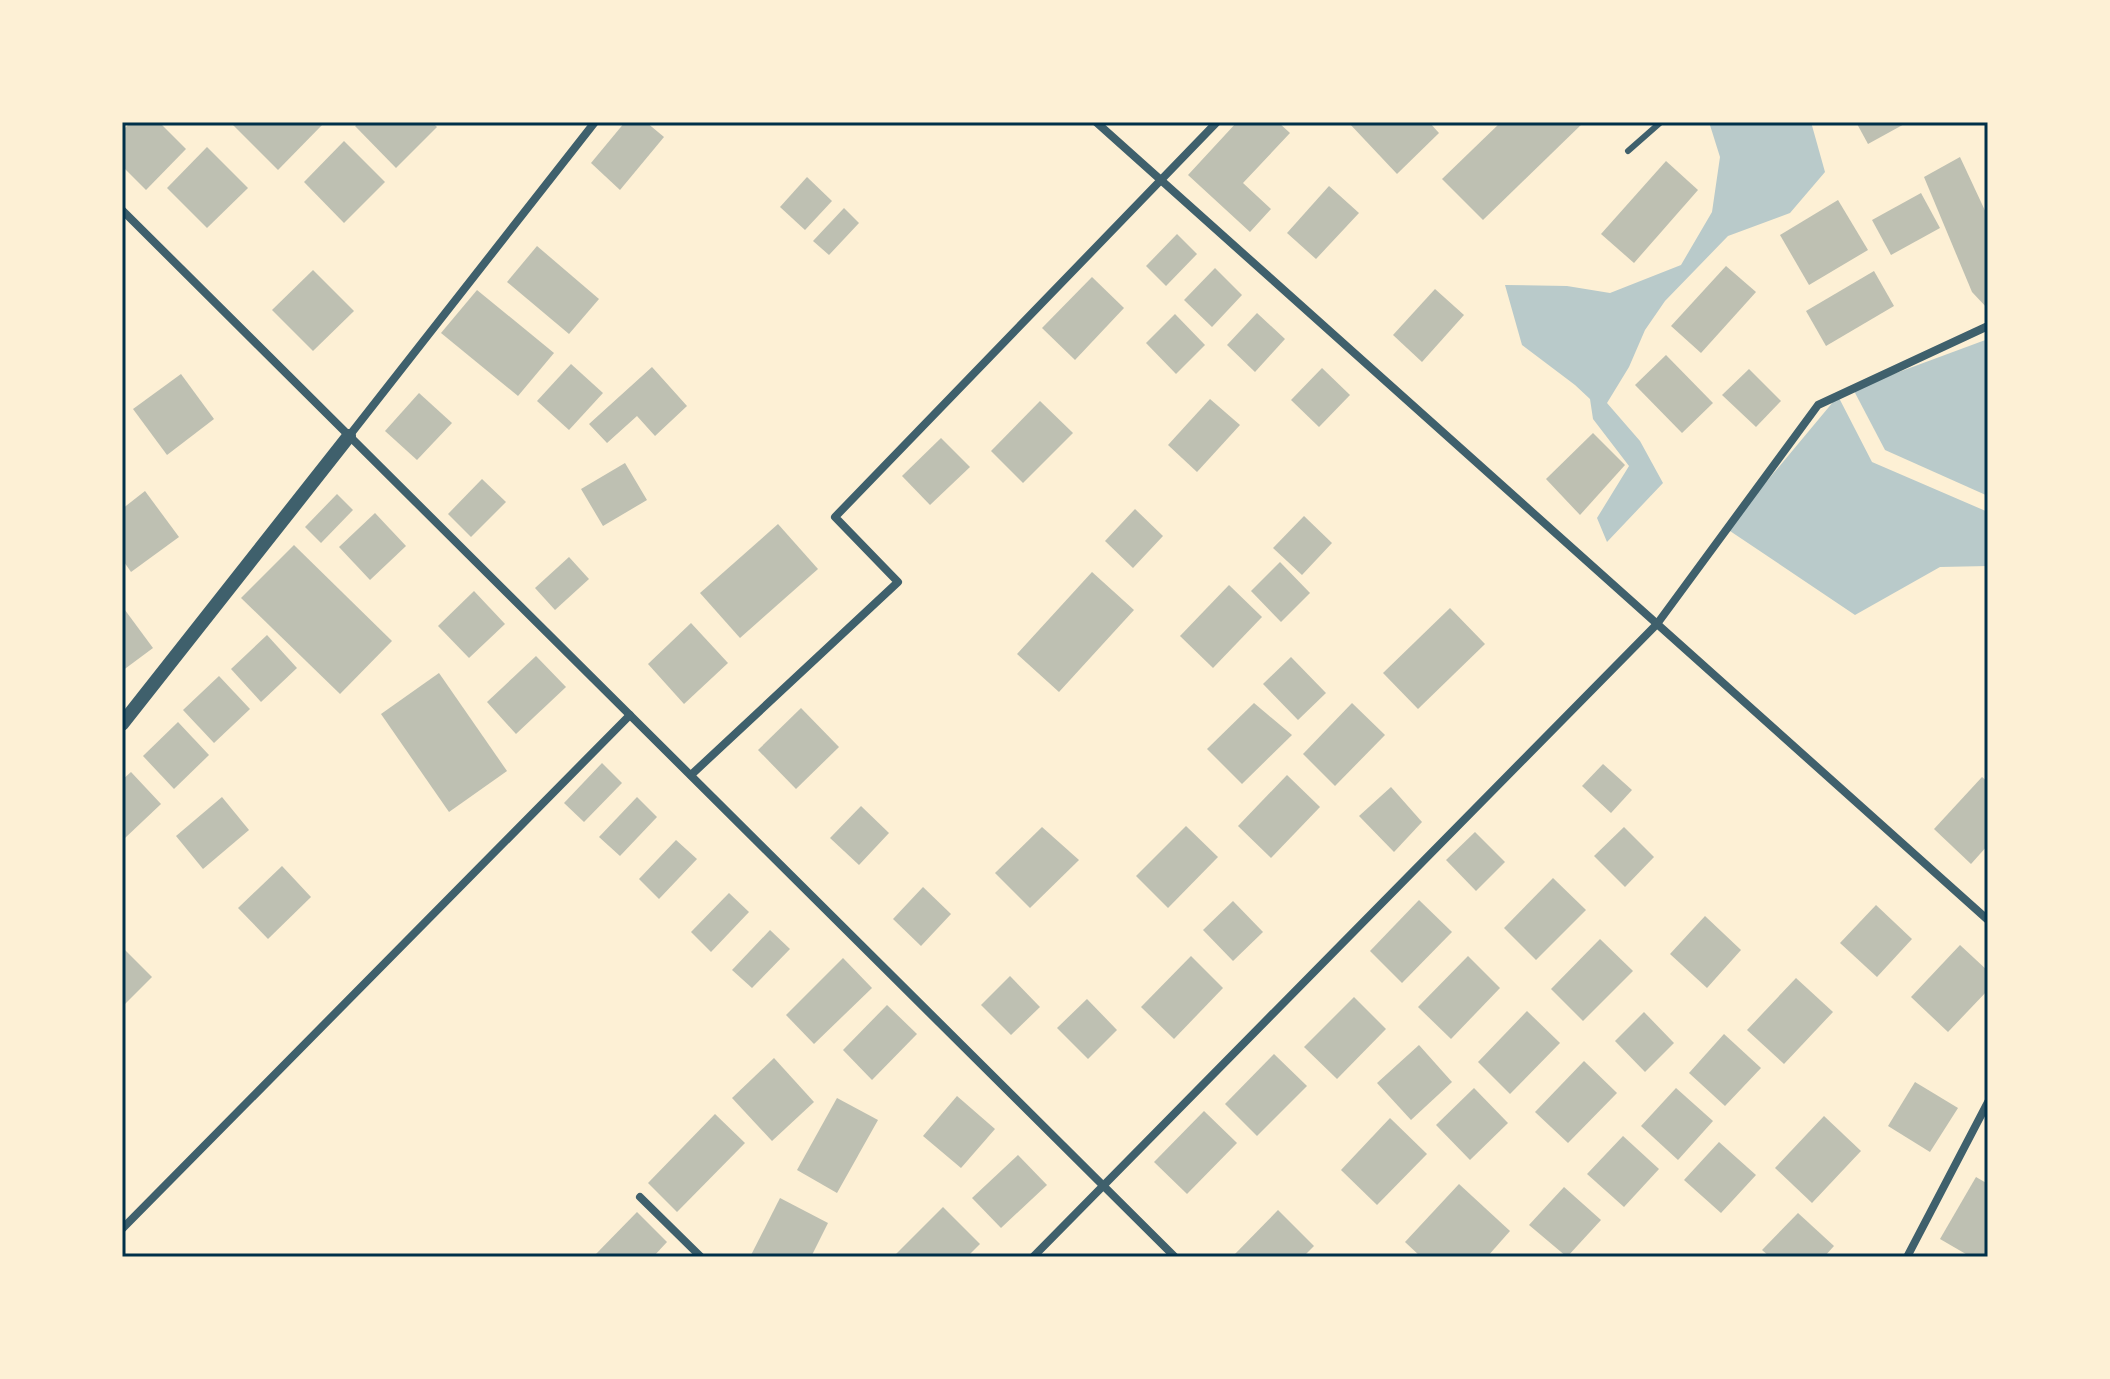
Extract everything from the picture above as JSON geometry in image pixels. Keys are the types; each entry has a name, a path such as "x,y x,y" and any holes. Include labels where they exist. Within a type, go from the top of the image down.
{"street":[{"path":"122,724 595,122"},
{"path":"1096,122 1988,920"},
{"path":"691,775 898,582 835,517 1217,122"},
{"path":"122,210 1175,1257"},
{"path":"1033,1257 1657,624 1818,405 1988,326"},
{"path":"122,1229 630,715"},
{"path":"1907,1257 1988,1102"},
{"path":"640,1197 701,1257"}],"lane":[{"path":"1628,151 1661,122"}],"shaded area":[{"path":"1709,122 1811,122 1825,172 1790,213 1728,236 1665,301 1645,330 1629,367 1607,403 1640,441 1663,483 1607,542 1597,518 1629,466 1593,419 1590,399 1522,345 1505,285 1567,286 1610,293 1681,265 1712,212 1720,157"},
{"path":"1988,339 1988,496 1885,450 1853,389"},
{"path":"1838,396 1872,462 1988,512 1988,566 1940,567 1855,615 1727,529"}],"building":[{"path":"131,122 159,122 186,149 146,190 122,166 122,131"},
{"path":"230,122 325,122 278,170"},
{"path":"360,122 432,122 437,127 396,168 355,126"},
{"path":"625,122 646,122 664,137 620,190 591,163"},
{"path":"1237,122 1278,122 1290,133 1243,183 1271,209 1250,232 1188,175"},
{"path":"1348,122 1429,122 1439,133 1397,174"},
{"path":"1501,122 1584,122 1483,220 1442,179"},
{"path":"1856,122 1908,122 1868,144"},
{"path":"344,141 385,182 344,223 304,182"},
{"path":"207,147 248,188 207,228 167,188"},
{"path":"1960,157 1988,217 1988,309 1972,292 1924,177"},
{"path":"1666,161 1698,190 1634,263 1601,234"},
{"path":"807,177 832,201 805,230 780,207"},
{"path":"1329,186 1359,213 1316,259 1287,233"},
{"path":"1921,193 1940,228 1891,255 1872,220"},
{"path":"1838,200 1868,250 1809,285 1780,235"},
{"path":"844,208 859,223 829,255 813,241"},
{"path":"1177,234 1197,254 1166,286 1146,266"},
{"path":"537,246 599,299 569,334 507,282"},
{"path":"1726,266 1756,292 1701,353 1671,326"},
{"path":"1215,268 1242,295 1212,327 1184,300"},
{"path":"313,270 354,311 313,351 272,310"},
{"path":"1874,271 1894,306 1826,346 1806,311"},
{"path":"1092,277 1124,308 1075,360 1042,328"},
{"path":"1435,289 1464,315 1422,362 1393,335"},
{"path":"477,290 554,353 518,396 441,333"},
{"path":"1257,313 1285,339 1255,372 1227,345"},
{"path":"1175,314 1205,345 1176,374 1146,343"},
{"path":"1666,355 1713,403 1682,433 1635,385"},
{"path":"571,364 603,393 569,430 537,401"},
{"path":"652,367 687,406 655,436 637,416 607,443 589,424"},
{"path":"1322,368 1350,395 1319,427 1291,400"},
{"path":"1749,369 1781,401 1756,427 1722,395"},
{"path":"181,374 214,419 167,455 133,409"},
{"path":"419,393 452,423 417,460 385,431"},
{"path":"1210,399 1240,425 1197,472 1168,445"},
{"path":"1040,401 1073,433 1023,483 991,451"},
{"path":"1593,433 1625,465 1580,515 1546,479"},
{"path":"941,438 970,467 930,505 902,476"},
{"path":"625,463 647,500 603,526 581,489"},
{"path":"482,479 506,502 471,537 448,514"},
{"path":"145,491 179,537 131,572 122,559 122,509"},
{"path":"337,494 353,510 321,543 305,527"},
{"path":"1135,509 1163,536 1133,568 1105,541"},
{"path":"375,513 406,546 370,580 339,547"},
{"path":"1304,516 1332,543 1302,575 1273,548"},
{"path":"778,524 818,569 740,638 700,593"},
{"path":"294,545 392,641 340,694 241,598"},
{"path":"569,557 589,579 555,610 535,588"},
{"path":"1280,562 1310,593 1281,622 1251,591"},
{"path":"1092,572 1134,610 1059,692 1017,654"},
{"path":"1229,585 1262,617 1213,668 1180,636"},
{"path":"474,591 505,624 469,658 438,626"},
{"path":"122,606 153,648 122,671"},
{"path":"1450,608 1485,644 1418,709 1383,673"},
{"path":"691,623 728,663 684,704 648,664"},
{"path":"267,635 297,668 261,702 231,669"},
{"path":"536,656 566,687 516,734 487,702"},
{"path":"1291,657 1326,693 1298,720 1263,684"},
{"path":"439,673 507,771 449,812 381,714"},
{"path":"219,676 250,709 214,743 183,710"},
{"path":"1254,703 1292,735 1242,784 1207,749"},
{"path":"1352,703 1385,735 1335,786 1303,754"},
{"path":"801,708 839,747 796,789 758,750"},
{"path":"178,722 209,755 174,789 143,756"},
{"path":"602,763 622,783 584,822 564,803"},
{"path":"1603,764 1632,790 1611,813 1582,786"},
{"path":"131,772 161,804 125,838 122,835 122,780"},
{"path":"1287,775 1320,807 1271,858 1238,826"},
{"path":"1982,777 1988,782 1988,845 1971,864 1934,829"},
{"path":"1391,787 1422,822 1394,852 1359,816"},
{"path":"222,797 249,830 203,869 176,836"},
{"path":"637,797 657,817 620,856 599,837"},
{"path":"861,806 889,833 859,865 830,838"},
{"path":"1186,826 1218,857 1168,908 1136,876"},
{"path":"1042,827 1079,860 1030,908 995,873"},
{"path":"1624,827 1654,857 1625,887 1594,856"},
{"path":"1475,832 1505,862 1476,891 1446,860"},
{"path":"676,840 697,859 659,899 639,879"},
{"path":"282,866 311,897 268,939 238,908"},
{"path":"1553,878 1586,910 1536,960 1504,928"},
{"path":"923,887 951,914 921,946 893,919"},
{"path":"729,893 749,912 711,952 691,932"},
{"path":"1419,900 1452,932 1402,983 1370,951"},
{"path":"1233,901 1263,932 1233,961 1203,930"},
{"path":"1876,905 1912,939 1877,977 1840,943"},
{"path":"1705,916 1741,950 1707,988 1670,954"},
{"path":"770,930 790,949 752,988 732,970"},
{"path":"1600,939 1633,971 1583,1021 1551,989"},
{"path":"1960,945 1988,971 1988,990 1948,1032 1911,997"},
{"path":"122,947 152,977 122,1007"},
{"path":"1191,956 1223,988 1174,1039 1141,1007"},
{"path":"1468,956 1500,988 1451,1039 1418,1007"},
{"path":"843,958 872,988 814,1044 786,1015"},
{"path":"1010,976 1040,1007 1011,1035 981,1005"},
{"path":"1796,978 1833,1012 1784,1064 1747,1030"},
{"path":"1354,997 1386,1029 1337,1079 1304,1047"},
{"path":"1087,999 1117,1030 1088,1059 1057,1028"},
{"path":"887,1005 917,1034 872,1080 843,1050"},
{"path":"1527,1011 1560,1043 1510,1094 1478,1062"},
{"path":"1644,1012 1674,1043 1645,1072 1615,1041"},
{"path":"1724,1034 1761,1068 1725,1106 1689,1073"},
{"path":"1419,1045 1452,1082 1411,1120 1377,1083"},
{"path":"1274,1054 1307,1086 1257,1136 1225,1104"},
{"path":"774,1058 814,1102 772,1141 732,1098"},
{"path":"1584,1061 1617,1093 1568,1143 1535,1112"},
{"path":"1915,1082 1958,1108 1930,1152 1888,1126"},
{"path":"1474,1088 1508,1123 1470,1160 1436,1125"},
{"path":"1676,1088 1713,1121 1678,1160 1641,1126"},
{"path":"957,1096 995,1129 961,1168 923,1136"},
{"path":"837,1098 878,1120 837,1193 797,1170"},
{"path":"1204,1111 1237,1143 1187,1194 1154,1162"},
{"path":"715,1114 745,1143 677,1212 648,1183"},
{"path":"1824,1116 1861,1151 1812,1203 1775,1168"},
{"path":"1390,1118 1427,1154 1377,1205 1341,1170"},
{"path":"1623,1136 1659,1169 1624,1207 1587,1174"},
{"path":"1719,1142 1756,1175 1721,1213 1684,1180"},
{"path":"1018,1155 1047,1185 1001,1228 972,1198"},
{"path":"1976,1177 1988,1184 1988,1257 1971,1257 1940,1239"},
{"path":"1459,1184 1510,1231 1487,1257 1421,1257 1405,1242"},
{"path":"1564,1187 1601,1220 1567,1257 1529,1225"},
{"path":"780,1198 828,1223 811,1257 750,1257"},
{"path":"943,1207 980,1244 967,1257 893,1257"},
{"path":"1278,1210 1314,1246 1303,1257 1232,1257"},
{"path":"637,1212 667,1242 653,1257 594,1256"},
{"path":"1798,1213 1834,1246 1824,1257 1770,1257 1762,1250"}]}
